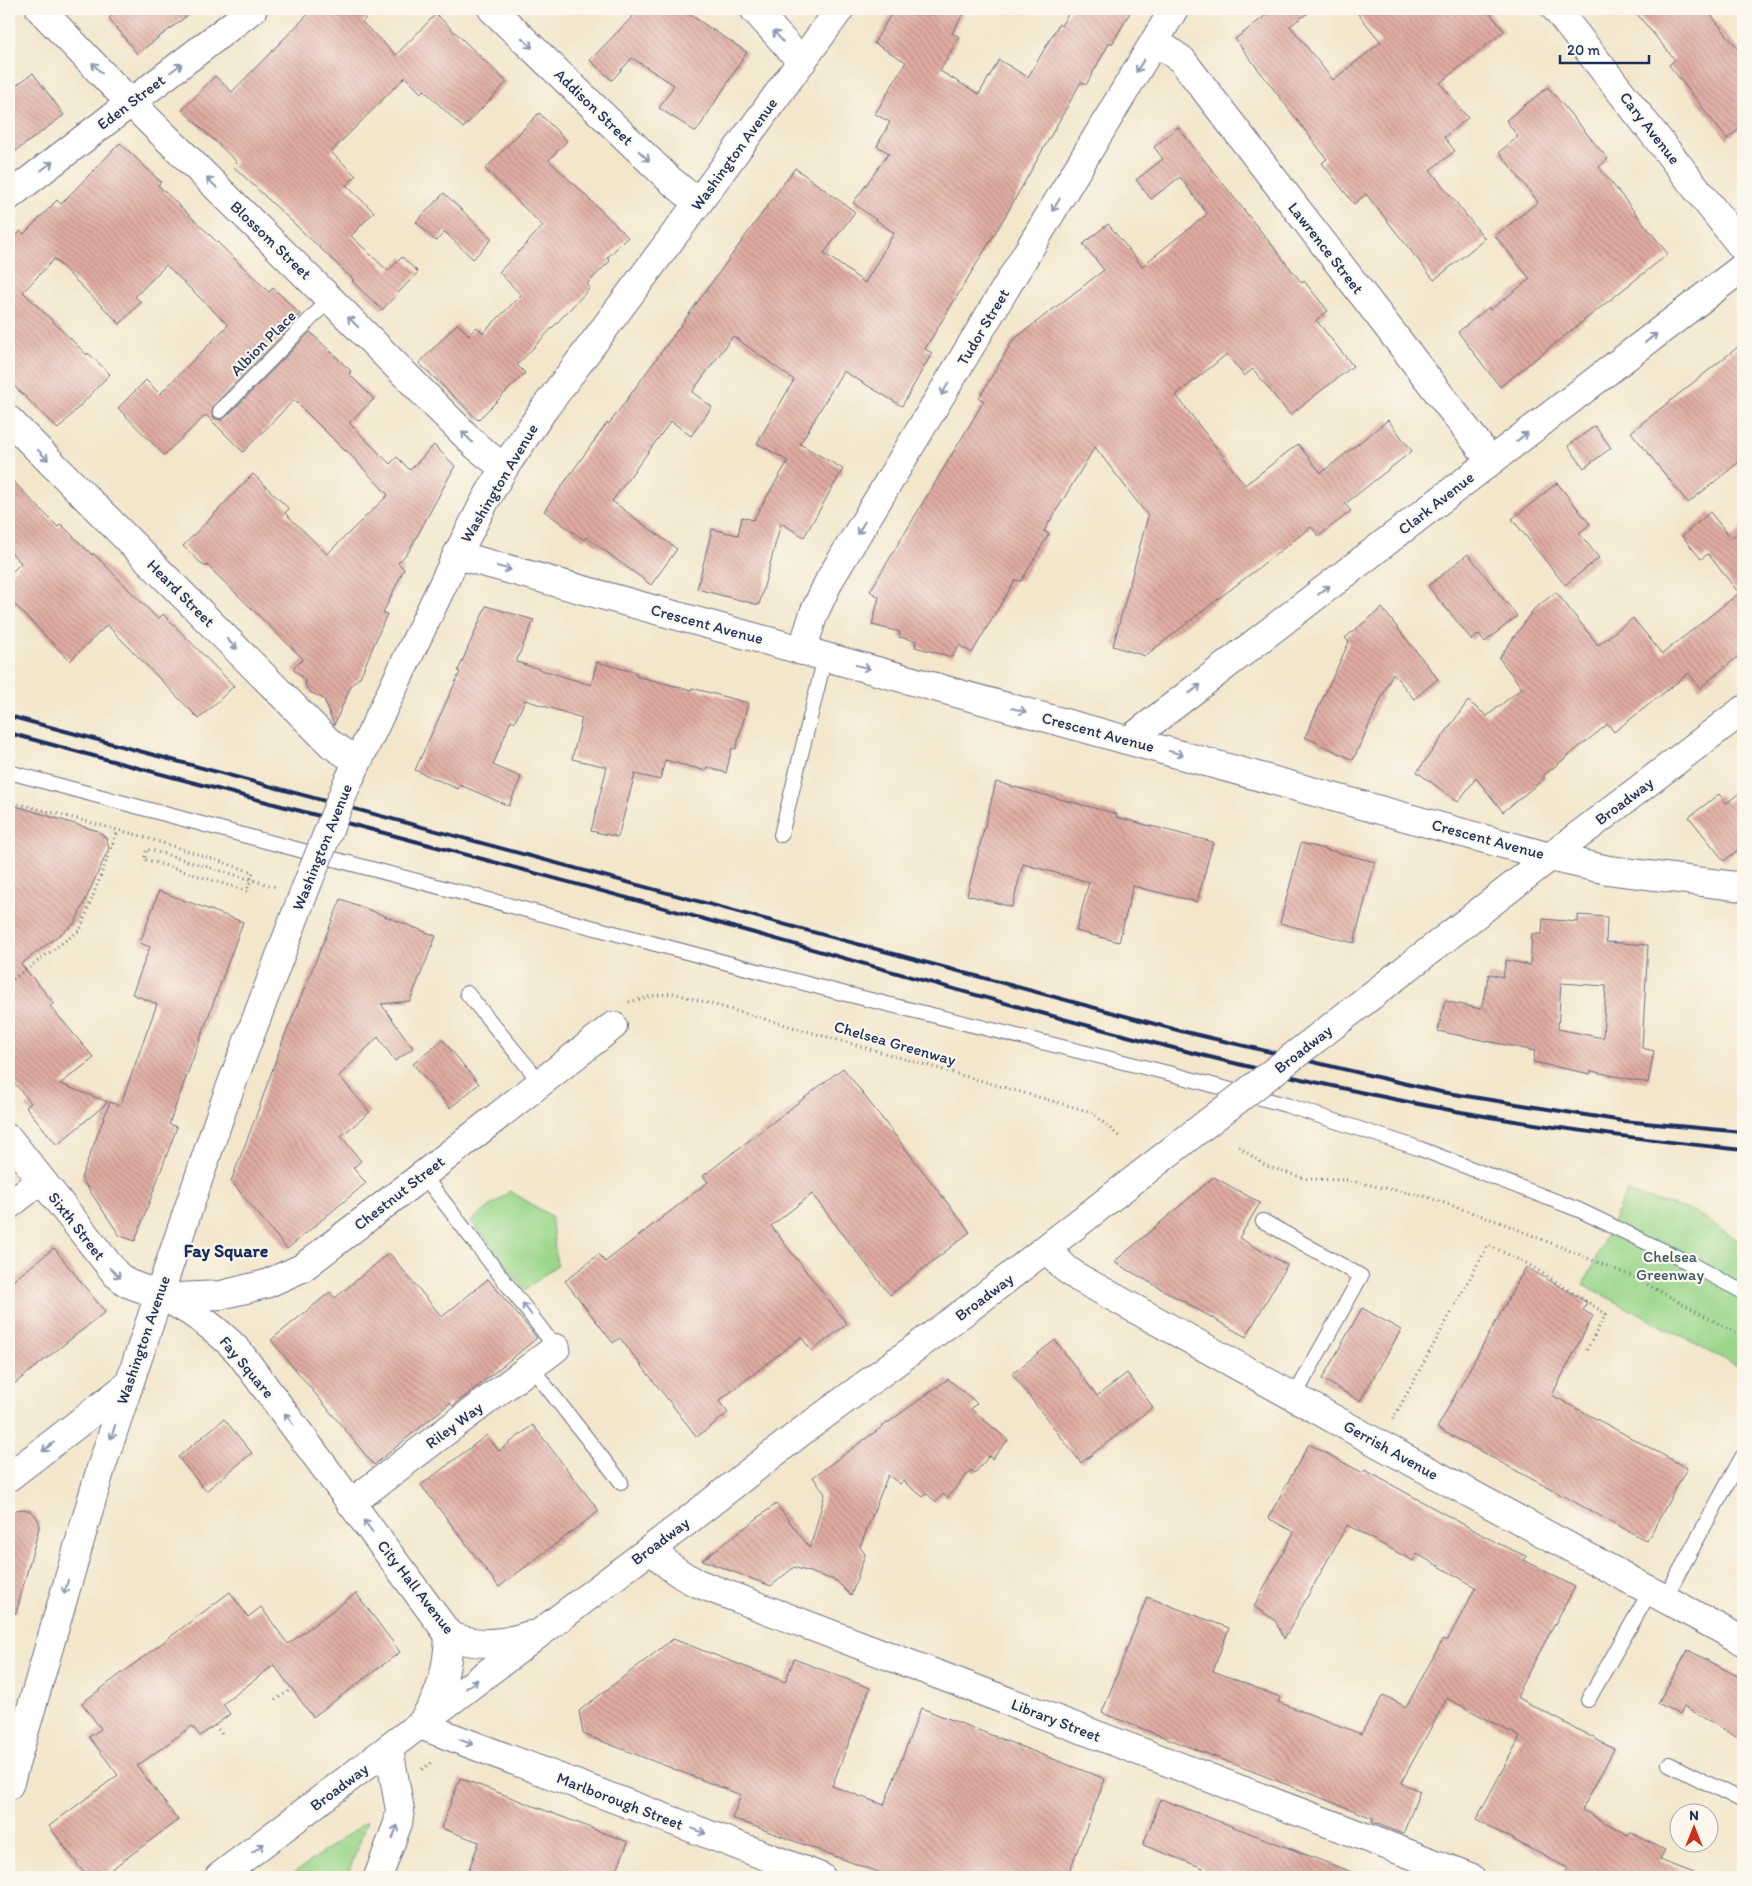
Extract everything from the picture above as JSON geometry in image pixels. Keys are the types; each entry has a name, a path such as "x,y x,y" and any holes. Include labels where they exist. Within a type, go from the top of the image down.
{"street":[{"name":"Blossom Street","path":"40,9 130,103 330,299 476,446 504,468"},
{"name":"Eden Street","path":"9,196 253,9"},
{"name":"Addison Street","path":"492,9 668,179 698,203"},
{"path":"754,9 802,62"},
{"name":"Washington Avenue","path":"9,1785 15,1745 128,1385 220,1116 303,895 352,772 456,555 504,468 544,409 840,9"},
{"name":"Tudor Street","path":"814,654 814,613 830,579 1174,9"},
{"name":"Cary Avenue","path":"1556,9 1743,248"},
{"name":"Lawrence Street","path":"1155,41 1182,60 1491,461"},
{"name":"Clark Avenue","path":"1129,740 1743,266"},
{"name":"Heard Street","path":"9,420 331,744 352,772"},
{"name":"Crescent Avenue","path":"456,555 1550,857 1608,870 1743,886"},
{"name":"Broadway","path":"219,1877 652,1548 801,1432 1047,1249 1550,857 1743,710"},
{"name":"Chestnut Street","path":"159,1295 177,1297 222,1295 252,1288 285,1277 302,1268 613,1026"},
{"name":"Sixth Street","path":"9,1139 116,1274 127,1283 159,1295"},
{"path":"9,1205 41,1180"},
{"name":"Gerrish Avenue","path":"1047,1249 1066,1269 1079,1278 1379,1444 1743,1641"},
{"name":"Fay Square","path":"159,1295 194,1313 227,1339 239,1352 318,1458"},
{"name":"Riley Way","path":"350,1503 556,1348"},
{"path":"9,1477 128,1385"},
{"name":"City Hall Avenue","path":"318,1458 449,1635 472,1643 490,1644 528,1635 549,1625"},
{"name":"Library Street","path":"652,1548 661,1560 672,1569 697,1583 1470,1877"},
{"path":"420,1725 430,1710 443,1681 447,1664 449,1635"},
{"name":"Marlborough Street","path":"420,1725 821,1877"},
{"path":"378,1877 398,1823 400,1810 389,1749"}],"lane":[{"name":"Albion Place","path":"220,411 330,299"},
{"path":"781,835 814,654"},
{"path":"9,772 834,991 1141,1066 1286,1105 1418,1148 1579,1210 1743,1292"},
{"path":"467,993 541,1082"},
{"path":"423,1175 556,1348"},
{"path":"1262,1221 1361,1276 1294,1397"},
{"path":"531,1367 621,1482"},
{"path":"1588,1700 1658,1594 1742,1457"},
{"path":"1669,1764 1743,1801"}],"path":[{"path":"9,801 142,836 253,872 248,891 144,859 147,849 303,895"},
{"path":"9,982 80,930 118,830"},
{"name":"Chelsea Greenway","path":"652,996 673,993 1075,1107 1091,1112 1121,1138"},
{"path":"1239,1147 1266,1166 1307,1179 1347,1180 1427,1198 1502,1223 1634,1277 1743,1337"},
{"path":"1379,1444 1488,1245 1528,1264 1606,1314 1584,1353"},
{"path":"275,1700 292,1689"},
{"path":"215,1725 223,1736"},
{"path":"420,1770 436,1760"}],"green space":[{"path":"510,1191 551,1216 557,1265 525,1290 471,1221"},
{"name":"Chelsea Greenway","path":"1626,1192 1696,1212 1743,1244 1743,1369 1584,1285"},
{"path":"367,1821 347,1877 288,1877"}],"building":[{"path":"121,9 196,9 137,54 109,18"},
{"path":"313,9 374,9 362,22 396,55 436,14 507,82 463,128 424,90 421,93 405,77 331,152 356,176 346,185 374,212 351,236 388,271 402,257 418,272 382,310 352,281 354,280 233,166 237,162 182,110 215,76 232,92"},
{"path":"640,9 681,9 747,52 696,132 659,108 674,85 632,58 612,80 590,60"},
{"path":"894,9 966,9 952,33 959,37 940,71 979,94 999,60 1028,77 1059,24 1061,26 1071,9 1132,9 1112,44 1110,42 1086,85 1081,82 1006,215 925,349 932,353 902,406 843,371 800,444 843,469 804,537 781,523 759,605 697,589 712,529 738,535 742,517 753,520 788,461 757,443 794,380 733,336 692,392 712,407 691,436 671,421 612,501 677,549 651,585 586,537 584,540 544,511 795,168 855,212 824,253 865,283 894,233 853,203 889,153 877,146 890,122 875,114 906,62 874,43"},
{"path":"1274,9 1313,9 1290,26 1333,80 1381,42 1354,9 1487,9 1504,31 1440,83 1468,118 1444,137 1455,151 1430,170 1485,239 1434,280 1366,194 1354,204 1322,163 1327,159 1235,39"},
{"path":"1633,9 1706,9 1743,55 1743,126 1727,139 1669,65 1675,60"},
{"path":"33,73 64,115 9,156 9,91"},
{"path":"1548,87 1608,159 1599,167 1668,254 1500,387 1458,332 1489,307 1490,310 1530,279 1495,236 1538,202 1499,152 1518,137 1506,120"},
{"path":"539,113 567,141 549,160 628,237 607,258 610,261 587,284 590,288 517,365 525,373 478,420 419,363 457,324 469,335 477,327 483,333 521,295 499,272 543,226 485,169"},
{"path":"1178,127 1302,283 1304,281 1328,311 1316,320 1353,366 1290,415 1253,369 1244,376 1227,354 1176,395 1245,485 1298,444 1321,473 1388,420 1412,451 1345,504 1351,511 1319,536 1311,527 1145,656 1113,646 1148,516 1095,447 1044,531 1049,534 1021,581 1015,580 972,653 959,645 952,657 915,647 916,641 899,637 900,632 872,625 879,597 870,591 984,401 979,398 1013,340 1104,270 1083,244 1108,224 1142,266 1207,214 1180,177 1151,199 1136,180 1163,159 1154,147"},
{"path":"120,143 161,182 158,185 269,292 273,288 300,314 296,318 298,319 214,405 212,413 214,418 222,420 226,417 310,332 351,371 349,374 374,399 349,423 390,464 397,457 410,470 434,445 455,466 409,551 398,563 404,569 383,613 387,614 360,677 352,684 334,725 324,699 310,692 306,687 305,680 293,669 303,659 207,565 205,567 183,546 253,474 289,509 285,513 327,554 388,495 346,450 294,400 243,452 206,415 164,455 118,408 146,380 160,394 228,325 166,265 135,297 141,302 120,324 54,259 23,292 87,355 88,353 110,374 58,429 9,381 9,243 21,231 24,234 57,200 61,204"},
{"path":"444,193 492,239 473,259 445,232 436,241 416,222"},
{"path":"1743,343 1743,459 1688,503 1631,432"},
{"path":"1595,426 1611,448 1584,468 1568,446"},
{"path":"9,477 58,527 61,524 92,555 93,553 158,619 163,614 234,686 199,719 107,625 70,661 9,599 9,575 21,563 9,550"},
{"path":"1557,483 1590,524 1579,533 1599,558 1565,585 1512,519"},
{"path":"1710,512 1731,538 1743,528 1743,652 1700,688 1689,673 1614,732 1608,724 1543,776 1545,778 1503,812 1476,778 1458,802 1417,772 1468,701 1487,716 1522,688 1499,658 1534,609 1556,592 1598,645 1633,618 1662,654 1739,593 1708,554 1701,559 1682,536"},
{"path":"1468,554 1517,616 1485,642 1479,634 1472,640 1428,586"},
{"path":"486,606 534,620 516,662 591,685 597,662 637,673 636,676 748,703 736,749 732,748 726,773 707,767 706,771 665,760 660,780 635,774 618,837 591,831 607,767 572,759 582,718 525,700 515,722 511,720 493,765 521,777 509,806 460,785 458,789 415,770 460,672 458,671"},
{"path":"1382,608 1438,679 1414,699 1393,673 1353,760 1305,737 1349,642 1345,638"},
{"path":"996,782 1117,814 1116,817 1213,842 1197,902 1133,886 1119,942 1076,931 1089,882 1023,864 1012,907 967,895"},
{"path":"1743,790 1743,846 1724,861 1689,817 1719,794 1727,803"},
{"path":"9,804 98,831 106,838 109,848 75,923 21,964 54,1003 50,1006 94,1058 60,1084 108,1102 57,1145 26,1107 31,1103 9,1076"},
{"path":"1301,843 1375,862 1354,943 1280,923"},
{"path":"159,891 243,922 169,1124 177,1127 135,1241 120,1236 81,1178 110,1102 120,1106 157,1004 132,994 150,947 140,943"},
{"path":"341,899 436,936 410,1001 381,1004 413,1048 395,1061 378,1037 339,1076 370,1112 341,1136 361,1161 353,1168 366,1183 287,1249 231,1181 283,1040"},
{"path":"1578,915 1607,917 1606,942 1648,945 1642,1048 1654,1051 1648,1083 1591,1071 1590,1074 1533,1062 1535,1051 1438,1031 1445,1001 1481,1009 1489,974 1503,977 1506,960 1530,965 1532,934 1542,934 1543,919 1578,922","holes":["1561,983 1606,986 1603,1038 1558,1029"]},
{"path":"443,1040 479,1084 450,1108 413,1064"},
{"path":"843,1068 970,1232 890,1295 812,1194 771,1226 847,1324 812,1351 801,1337 719,1401 728,1413 697,1437 620,1338 613,1343 565,1281 599,1254 605,1262 708,1182 703,1176"},
{"path":"1214,1177 1260,1203 1239,1238 1287,1265 1246,1337 1114,1262"},
{"path":"54,1248 105,1312 9,1388 9,1284"},
{"path":"389,1253 442,1317 488,1279 537,1338 453,1406 450,1403 374,1465 271,1340 330,1292 335,1298"},
{"path":"1526,1267 1587,1302 1583,1310 1593,1316 1552,1395 1687,1468 1647,1541 1437,1428"},
{"path":"1362,1308 1401,1330 1360,1401 1322,1379"},
{"path":"1055,1340 1097,1396 1127,1373 1153,1407 1081,1463 1012,1374"},
{"path":"948,1379 977,1403 971,1409 1008,1440 992,1459 989,1456 975,1473 971,1470 947,1498 943,1494 936,1502 926,1493 923,1497 903,1481 900,1484 888,1475 860,1547 865,1554 851,1596 837,1581 794,1567 771,1586 702,1560 776,1504 810,1548 825,1494 813,1477"},
{"path":"224,1419 252,1453 206,1491 178,1457"},
{"path":"533,1425 599,1511 499,1587 421,1485 487,1435 499,1451"},
{"path":"1309,1444 1363,1473 1365,1470 1499,1544 1526,1556 1524,1560 1575,1587 1520,1688 1517,1697 1614,1749 1582,1810 1628,1835 1630,1832 1665,1850 1660,1860 1699,1875 1699,1877 1562,1877 1567,1868 1476,1820 1520,1737 1447,1698 1401,1783 1420,1791 1403,1834 1372,1822 1373,1818 1102,1713 1147,1597 1229,1628 1213,1671 1280,1697 1278,1702 1361,1734 1383,1695 1406,1707 1443,1639 1447,1641 1476,1587 1417,1554 1413,1561 1347,1525 1284,1639 1275,1620 1254,1607 1294,1532 1268,1518"},
{"path":"16,1510 30,1511 36,1516 39,1528 16,1613 9,1612 9,1516"},
{"path":"230,1592 248,1617 261,1607 288,1644 356,1593 400,1652 313,1717 274,1665 223,1704 230,1714 200,1736 192,1726 137,1766 178,1820 101,1877 87,1877 49,1826 118,1775 89,1737 101,1729 82,1703"},
{"path":"673,1639 785,1682 794,1659 870,1688 832,1786 884,1805 921,1708 1105,1779 1067,1877 891,1877 732,1818 741,1795 583,1734 579,1711"},
{"path":"1688,1650 1743,1679 1743,1741 1684,1706 1680,1715 1658,1703"},
{"path":"460,1778 628,1842 614,1877 466,1877 479,1842 441,1828"},
{"path":"1161,1799 1359,1875 1358,1877 1200,1877 1203,1868 1143,1845"}],"railway":[{"path":"9,716 1181,1031 1441,1092 1623,1121 1743,1132"},
{"path":"9,733 536,873 1044,1014 1211,1057 1379,1096 1470,1114 1606,1134 1743,1150"}],"district":[{"name":"Fay Square","path":"226,1251"}]}
